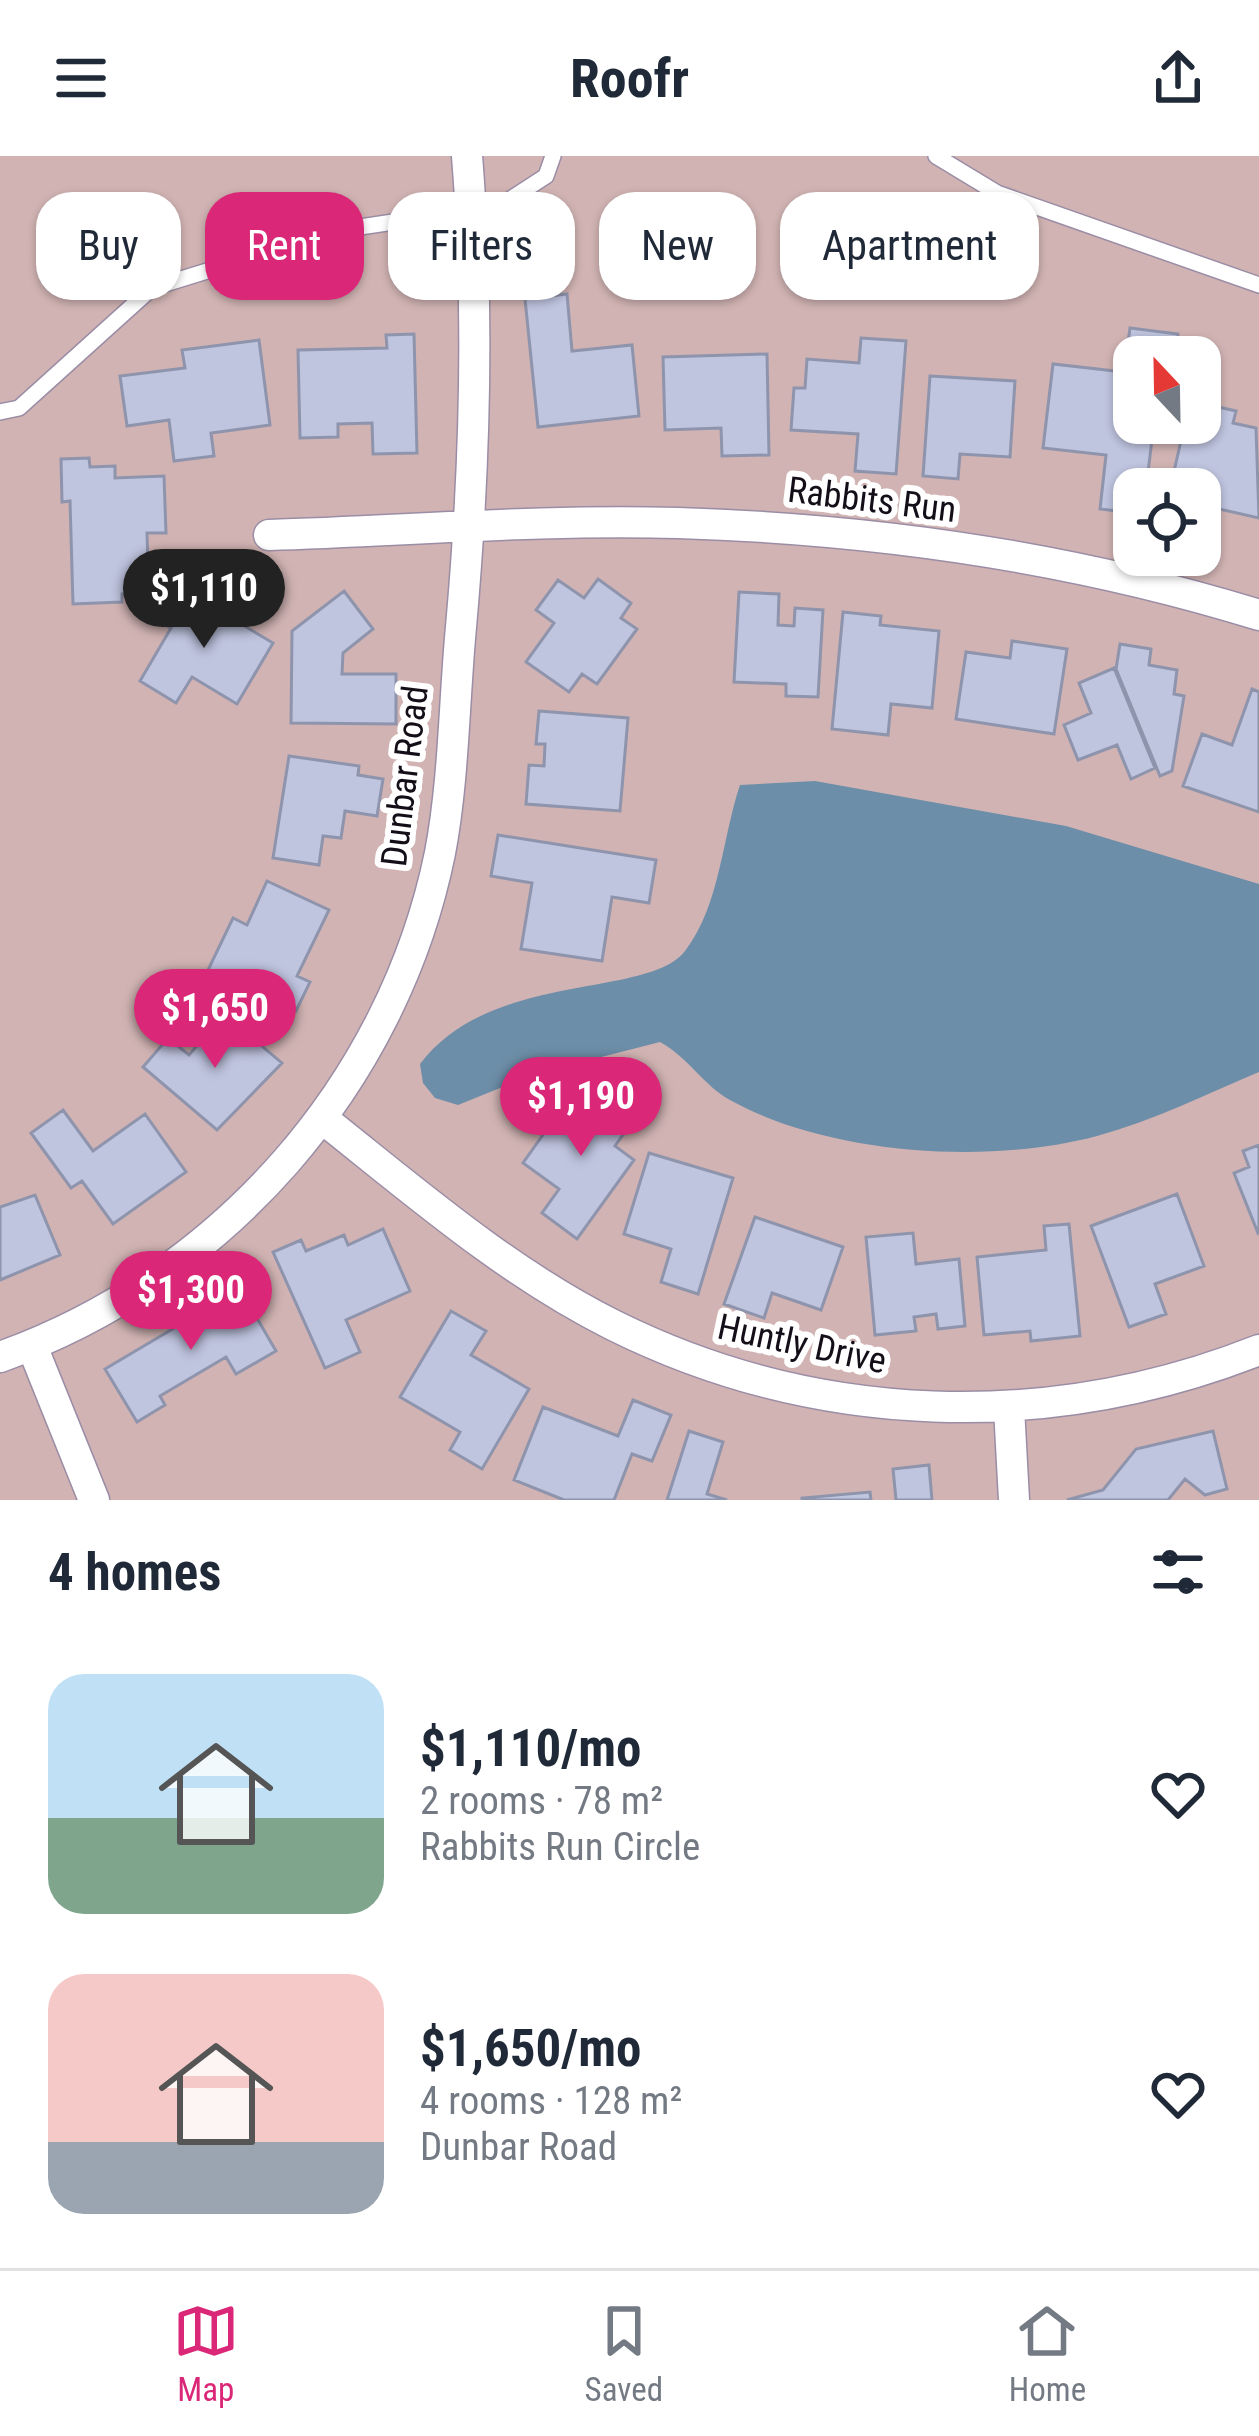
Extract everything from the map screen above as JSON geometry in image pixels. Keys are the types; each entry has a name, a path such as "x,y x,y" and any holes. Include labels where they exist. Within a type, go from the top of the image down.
{"street":[{"name":"Dunbar Road","path":"467,156 470,192"},
{"name":"Dunbar Road","path":"0,1357 32,1346 142,1286 266,1187 323,1119 403,971 441,850 468,528 476,300"},
{"name":"Rabbits Run","path":"269,536 672,523 896,539 1146,584 1259,615"},
{"name":"Huntly Drive","path":"323,1119 468,1234 550,1289 685,1358 764,1384 864,1401 1009,1408 1171,1381 1259,1350"},
{"path":"32,1346 94,1500"},
{"path":"1009,1408 1014,1500"}],"lane":[{"path":"521,192 546,176 553,156"},
{"path":"936,156 997,193 1259,285"},
{"path":"0,412 19,408 152,288 340,230 388,223"}],"shaded area":[{"path":"0,156 1259,156 1259,1500 0,1500"}],"water":[{"path":"815,781 1066,826 1259,884 1259,1072 1097,1136 1054,1145 960,1152 861,1143 770,1119 730,1100 660,1042 535,1074 458,1105 435,1098 423,1083 420,1064 450,1034 486,1013 525,1000 638,976 666,966 685,951 713,893 740,785"}],"building":[{"path":"525,300 568,300 572,351 632,345 639,416 538,427"},
{"path":"1130,328 1178,334 1178,336 1129,336"},
{"path":"414,334 417,453 373,454 372,423 338,424 338,437 300,438 298,350 387,348 386,335"},
{"path":"861,338 906,341 896,474 855,471 858,434 791,430 794,388 805,388 807,359 859,363"},
{"path":"259,340 270,425 211,433 214,456 174,461 169,420 127,426 120,376 185,368 182,350"},
{"path":"767,354 769,455 722,456 721,428 665,430 663,357"},
{"path":"1053,364 1113,371 1113,444 1151,444 1149,468 1113,468 1113,511 1100,509 1106,455 1043,448"},
{"path":"930,376 1015,381 1010,457 960,454 958,479 923,476"},
{"path":"1221,408 1236,411 1233,423 1256,428 1259,518 1221,509 1221,468 1175,468 1180,444 1221,444"},
{"path":"89,458 90,467 115,466 115,478 164,476 166,533 147,533 149,593 122,594 122,602 73,604 70,501 62,502 61,459"},
{"path":"598,579 631,603 621,618 637,629 597,684 582,674 569,692 526,662 554,623 536,610 558,580 584,598"},
{"path":"179,587 273,643 237,704 192,677 176,703 140,681 171,628 159,621"},
{"path":"344,591 373,629 343,653 342,674 396,674 396,724 291,723 292,631"},
{"path":"739,592 779,594 778,625 794,626 795,608 823,610 818,697 786,696 786,684 734,682"},
{"path":"843,612 881,616 880,625 939,631 932,708 891,704 888,735 832,729"},
{"path":"1012,641 1067,649 1054,734 956,719 966,652 1010,658"},
{"path":"1120,644 1151,649 1149,665 1177,670 1174,694 1184,696 1172,771 1160,776 1116,669"},
{"path":"1114,668 1155,768 1131,779 1117,745 1078,760 1064,725 1091,713 1079,683"},
{"path":"1252,689 1259,692 1259,812 1183,786 1202,734 1232,745"},
{"path":"539,711 628,718 620,811 526,804 529,765 544,766 545,744 536,744"},
{"path":"289,756 359,766 358,775 383,779 377,816 345,811 341,838 323,836 319,865 273,858"},
{"path":"498,835 656,860 649,903 612,897 602,961 521,949 532,883 491,876"},
{"path":"267,881 329,910 297,976 310,982 296,1011 208,970 233,918 247,925"},
{"path":"224,1014 282,1063 217,1130 143,1067 168,1038 189,1055"},
{"path":"579,1084 632,1122 615,1146 634,1160 577,1239 542,1213 559,1189 523,1163"},
{"path":"63,1110 93,1151 145,1114 186,1172 113,1224 82,1181 71,1188 31,1133"},
{"path":"1259,1145 1258,1233 1234,1173 1249,1167 1243,1151"},
{"path":"649,1153 733,1178 698,1294 661,1282 671,1249 624,1234"},
{"path":"1177,1194 1204,1266 1155,1284 1166,1314 1129,1327 1091,1226"},
{"path":"35,1195 60,1255 0,1280 0,1207"},
{"path":"755,1217 843,1247 821,1310 772,1293 764,1318 724,1304"},
{"path":"1069,1224 1080,1336 1031,1341 1030,1331 984,1335 977,1257 1046,1250 1044,1226"},
{"path":"383,1229 410,1291 346,1320 360,1352 325,1368 273,1252 301,1240 306,1251 344,1235 348,1245"},
{"path":"913,1233 916,1264 959,1259 965,1326 938,1329 936,1314 914,1317 916,1331 875,1335 866,1237"},
{"path":"240,1289 276,1351 236,1374 226,1357 160,1396 165,1405 137,1422 105,1369"},
{"path":"451,1311 486,1331 471,1355 529,1389 482,1469 450,1450 460,1432 400,1397"},
{"path":"633,1400 671,1415 652,1461 632,1454 614,1500 564,1500 514,1480 543,1407 618,1436"},
{"path":"689,1431 723,1442 707,1494 727,1500 667,1500"},
{"path":"1213,1431 1227,1489 1205,1495 1185,1479 1168,1500 1067,1500 1103,1490 1136,1449"},
{"path":"929,1465 932,1500 896,1500 893,1469"},
{"path":"870,1492 871,1500 802,1500 802,1498"}]}
